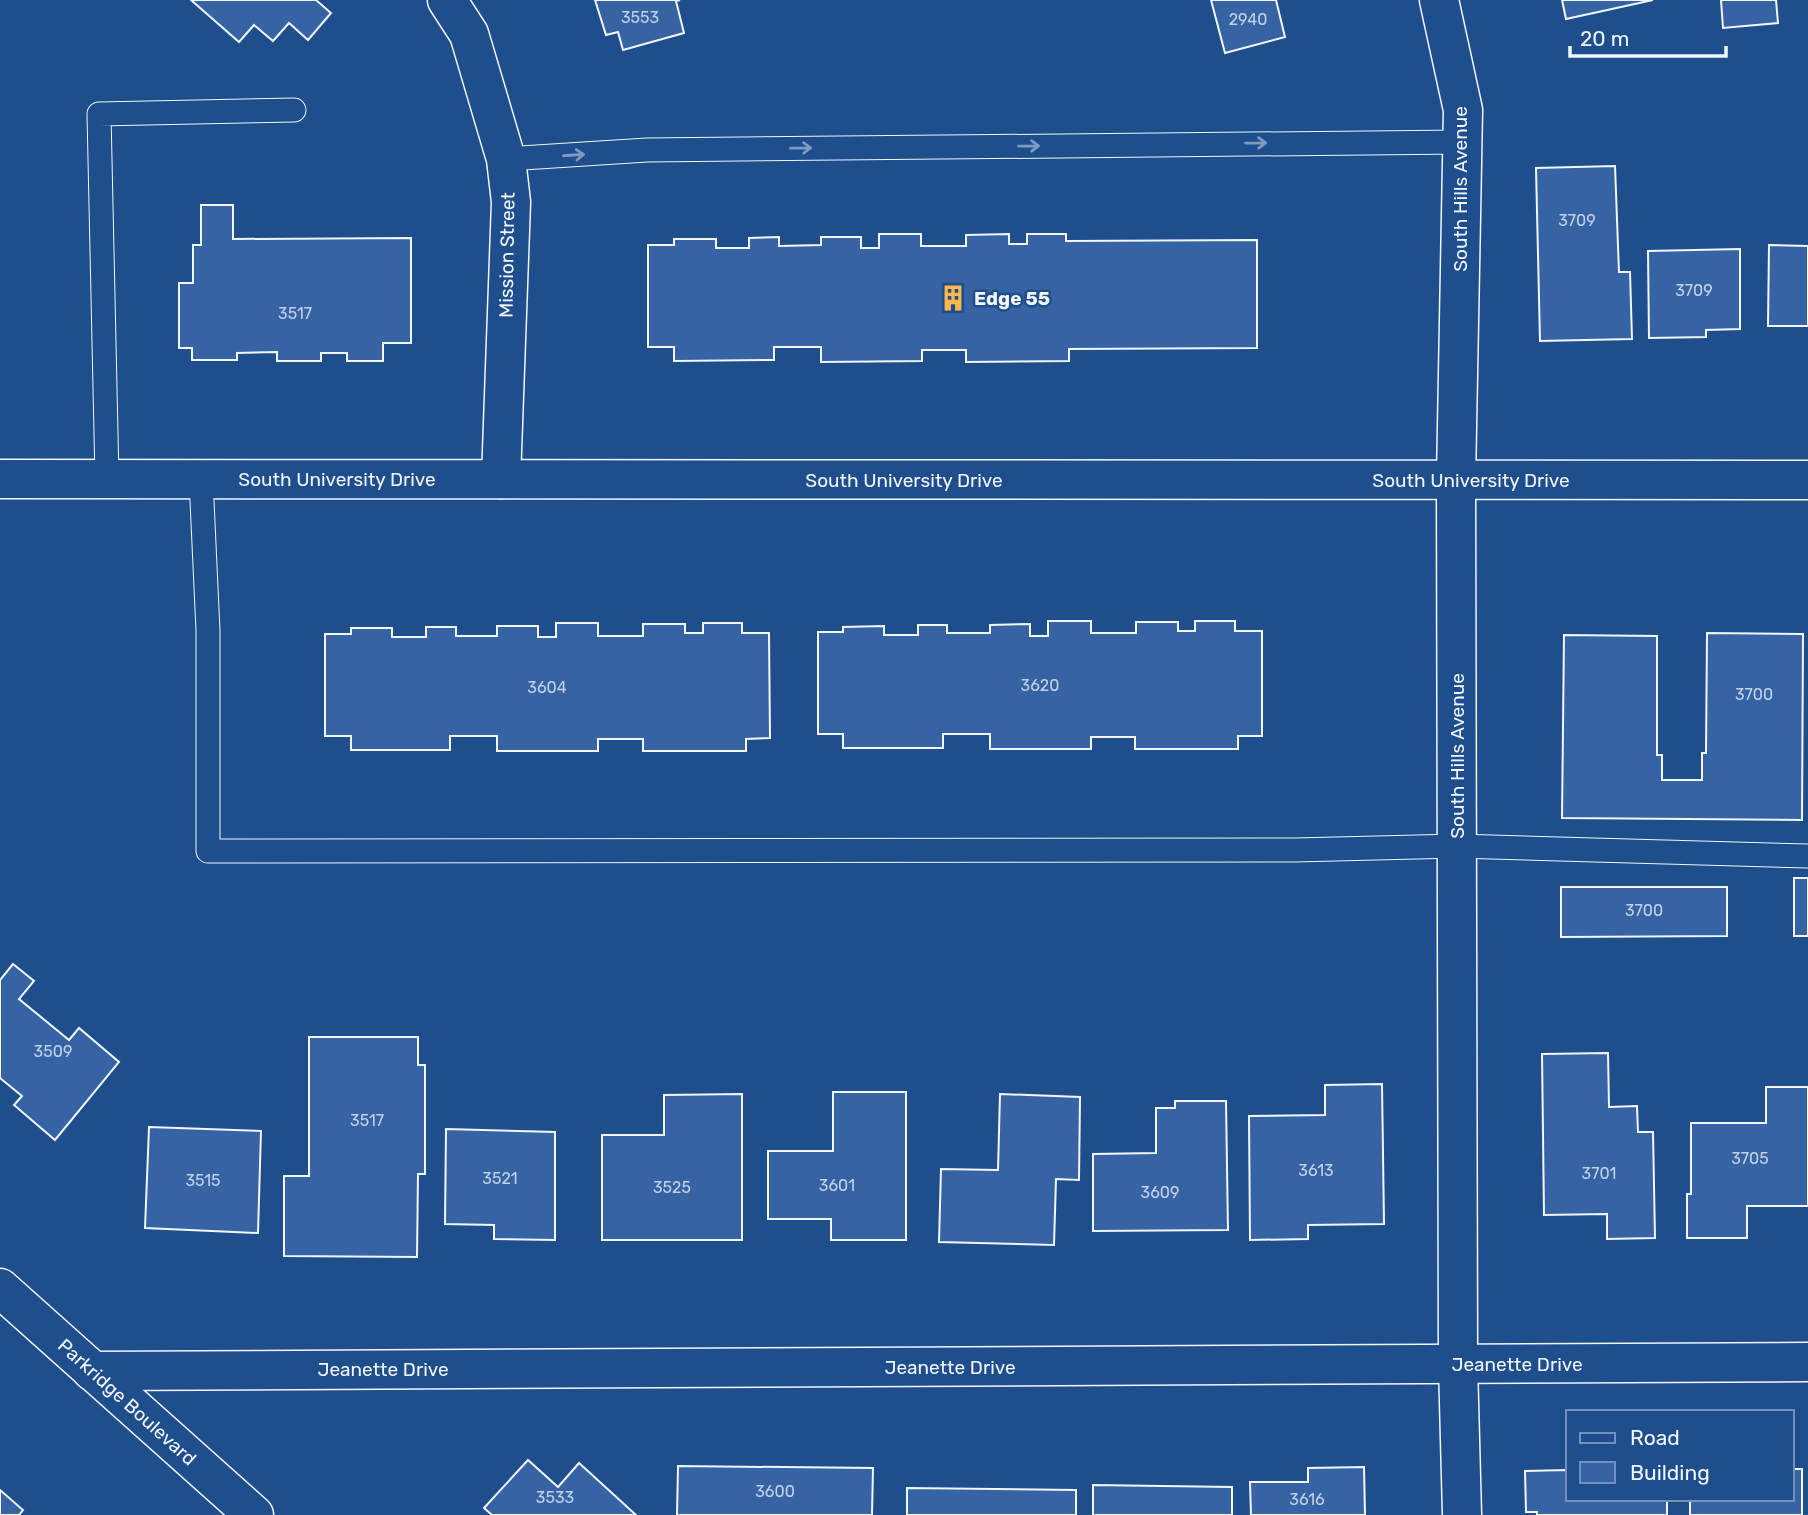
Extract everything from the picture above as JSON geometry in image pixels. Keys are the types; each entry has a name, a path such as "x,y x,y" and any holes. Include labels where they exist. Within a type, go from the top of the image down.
{"street":[{"name":"Mission Street","path":"447,0 469,34 506,159 511,202 501,479"},
{"name":"South Hills Avenue","path":"1439,0 1463,110 1456,480 1458,1364 1462,1515"},
{"name":"South University Drive","path":"0,478 1808,480"},
{"name":"Parkridge Boulevard","path":"0,1288 254,1515"},
{"name":"Jeanette Drive","path":"92,1371 1808,1362"}],"lane":[{"path":"107,478 100,114 294,110"},
{"path":"506,159 647,150 1462,142"},
{"path":"201,478 208,631 208,851 1272,850 1457,846 1808,856"}],"building":[{"path":"191,0 316,0 331,13 308,40 289,23 273,41 254,25 239,42"},
{"path":"595,0 680,0 676,1 684,33 623,50 618,32 606,35"},
{"path":"1211,0 1276,0 1285,37 1225,53"},
{"path":"1562,0 1653,0 1566,19"},
{"path":"1721,0 1776,0 1778,23 1723,28"},
{"path":"1615,166 1619,272 1630,272 1632,339 1540,341 1536,168"},
{"path":"201,205 233,205 233,239 411,238 411,343 383,343 383,361 347,361 347,353 321,353 321,361 277,361 277,352 237,353 237,360 192,360 192,348 179,348 179,283 193,283 193,245 201,245"},
{"name":"Edge 55","path":"879,234 921,234 921,246 966,246 966,235 1009,234 1009,244 1027,244 1027,234 1066,234 1066,241 1257,240 1257,348 1069,349 1069,361 966,362 966,350 922,350 922,361 821,362 821,347 774,347 774,360 674,361 674,347 648,347 648,245 674,245 674,239 716,239 716,248 749,248 749,238 779,237 779,246 821,245 821,237 861,237 861,248 879,248"},
{"path":"1769,245 1808,246 1808,326 1768,326"},
{"path":"1740,249 1740,329 1706,330 1706,337 1649,338 1648,251"},
{"path":"1048,621 1091,621 1091,633 1136,633 1136,622 1178,622 1178,631 1195,631 1195,621 1235,621 1235,631 1262,631 1262,736 1238,736 1238,749 1135,749 1135,737 1091,737 1091,749 990,749 990,734 943,734 943,748 843,748 843,734 818,734 818,632 843,632 843,627 884,626 884,635 918,635 918,625 947,625 947,633 990,633 990,625 1030,624 1030,636 1048,636"},
{"path":"556,623 598,623 598,636 643,636 643,624 685,624 685,633 703,633 703,623 742,623 742,633 769,633 770,738 746,739 746,751 643,751 643,739 598,739 598,751 497,751 497,736 450,736 450,750 351,750 351,736 325,736 325,634 351,634 351,628 392,628 392,637 426,637 426,627 456,627 456,636 497,636 497,626 538,626 538,637 556,637"},
{"path":"1707,633 1803,634 1802,820 1562,818 1564,635 1657,636 1657,755 1662,755 1662,780 1702,780 1702,753 1706,753"},
{"path":"1794,878 1808,878 1808,936 1794,936"},
{"path":"1561,887 1727,887 1727,936 1561,937"},
{"path":"13,964 34,981 19,999 69,1040 79,1028 119,1062 55,1140 14,1105 22,1096 0,1078 0,980"},
{"path":"309,1037 418,1037 418,1065 425,1065 425,1174 418,1174 417,1257 284,1256 284,1176 309,1176"},
{"path":"1608,1053 1609,1107 1637,1106 1638,1132 1653,1132 1655,1238 1607,1239 1607,1214 1544,1215 1542,1054"},
{"path":"1382,1084 1384,1224 1308,1225 1308,1239 1250,1240 1249,1116 1325,1115 1325,1085"},
{"path":"1766,1087 1808,1087 1808,1206 1747,1206 1747,1238 1687,1238 1687,1194 1691,1194 1691,1123 1766,1123"},
{"path":"833,1092 906,1092 906,1240 831,1240 831,1219 768,1219 768,1151 833,1151"},
{"path":"742,1094 742,1240 602,1240 602,1135 664,1135 664,1095"},
{"path":"1000,1094 1080,1097 1079,1180 1056,1179 1054,1245 939,1242 941,1169 998,1170"},
{"path":"1175,1101 1226,1101 1228,1230 1093,1231 1093,1154 1156,1153 1156,1108 1175,1108"},
{"path":"149,1127 261,1131 258,1233 145,1228"},
{"path":"446,1129 555,1132 555,1240 494,1239 494,1225 445,1224"},
{"path":"528,1460 558,1487 579,1463 636,1515 492,1515 484,1508"},
{"path":"678,1466 873,1468 872,1515 677,1515"},
{"path":"1364,1467 1365,1515 1251,1515 1250,1482 1308,1482 1308,1468"},
{"path":"1794,1469 1802,1469 1802,1515 1690,1515 1690,1501 1794,1501"},
{"path":"1566,1470 1566,1501 1667,1501 1667,1515 1537,1515 1537,1512 1526,1512 1525,1471"},
{"path":"1093,1485 1232,1487 1232,1515 1093,1515"},
{"path":"907,1488 1076,1490 1076,1515 907,1515"},
{"path":"0,1490 23,1510 19,1515 0,1515"}],"place":[{"name":"Edge 55","path":"953,298"}]}
